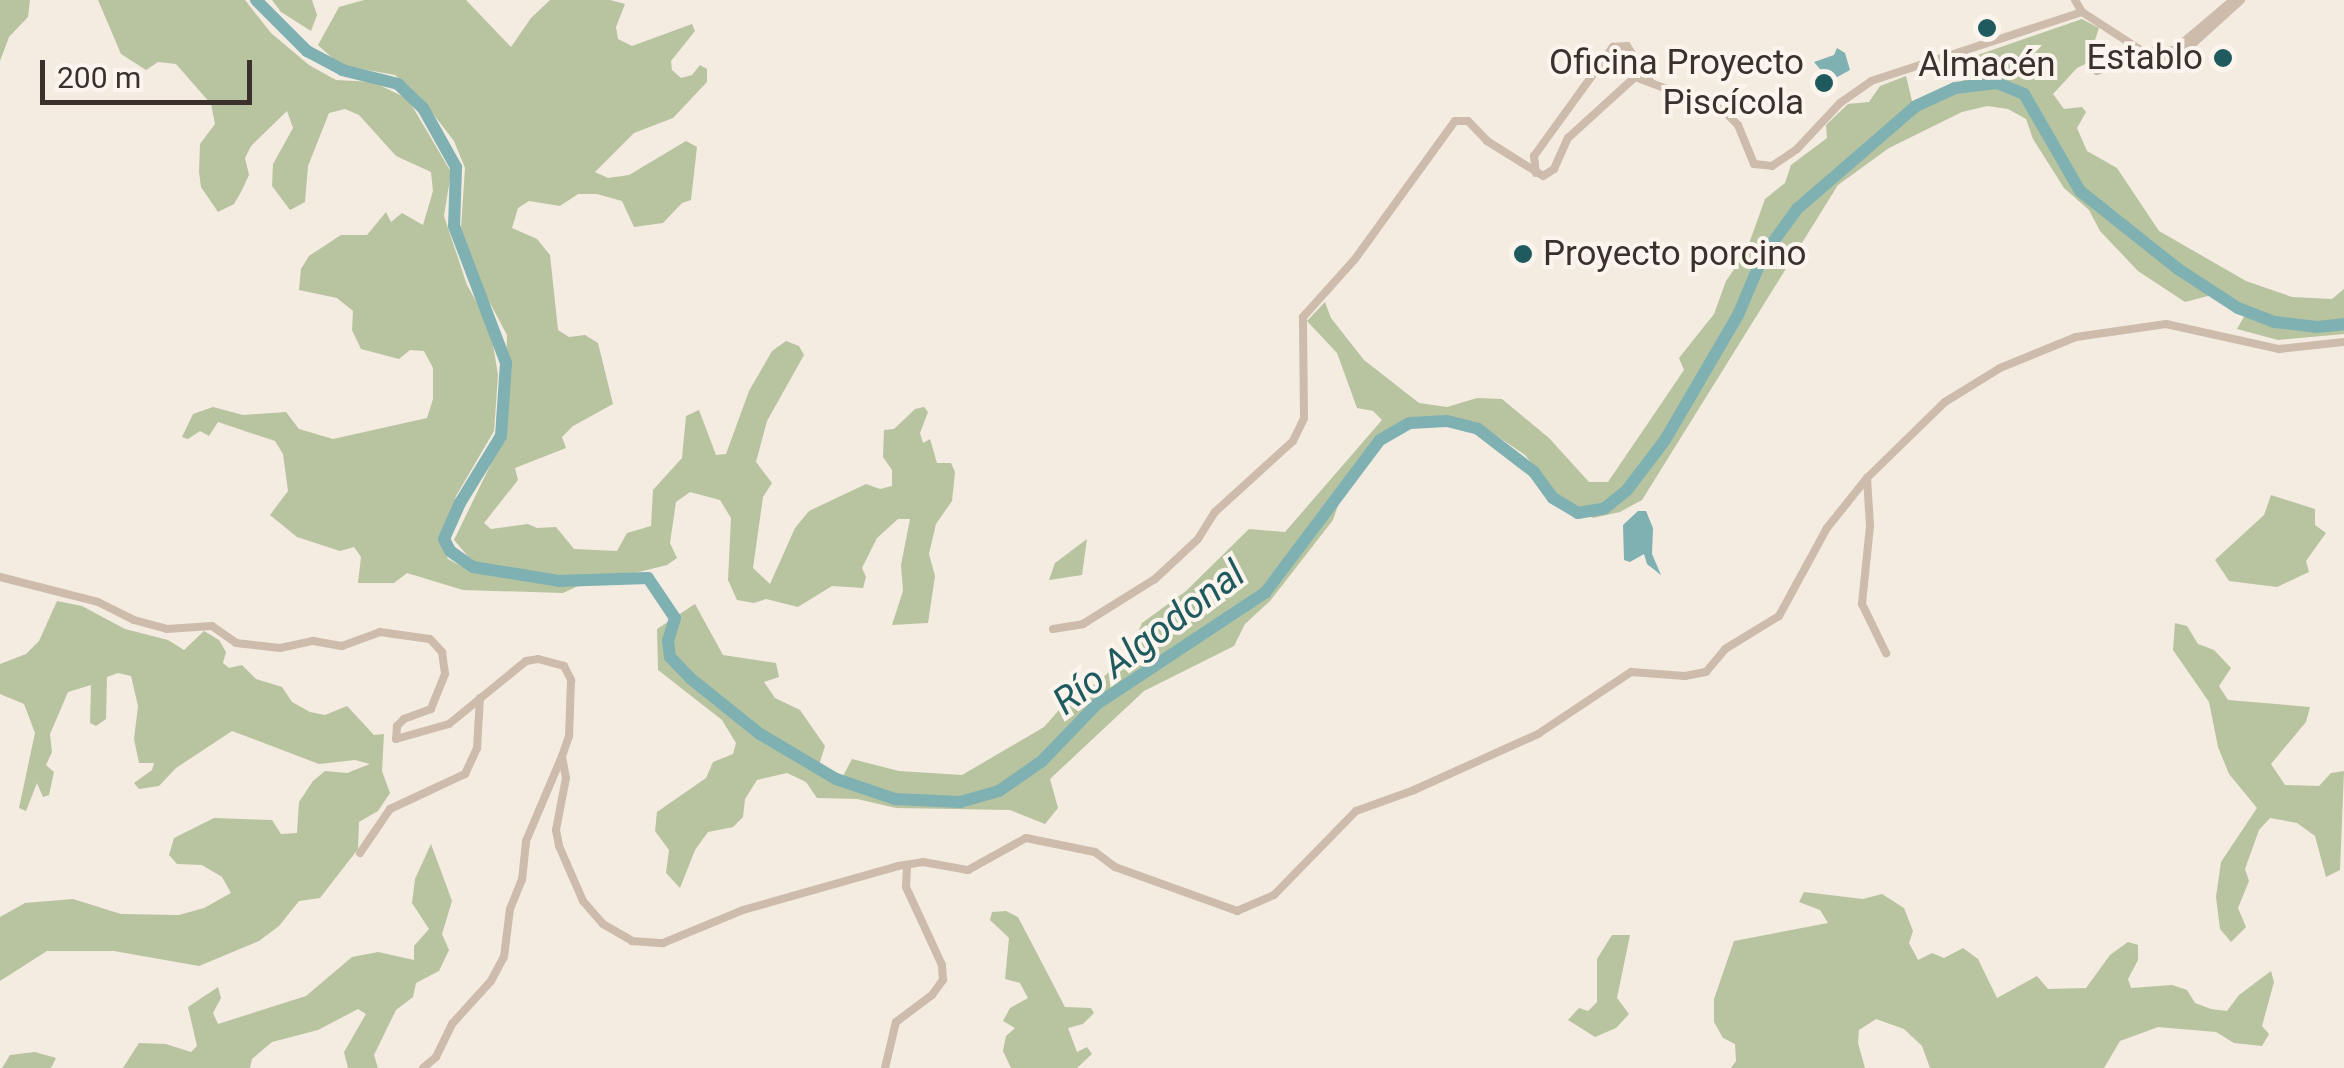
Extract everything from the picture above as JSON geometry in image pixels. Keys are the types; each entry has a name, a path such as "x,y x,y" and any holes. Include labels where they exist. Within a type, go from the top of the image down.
{"street":[{"path":"2075,0 2082,12 2144,52 2178,55 2241,0"},
{"path":"2097,71 2144,52 2174,50 2233,0"},
{"path":"1053,629 1083,624 1155,579 1198,538 1215,512 1293,440 1304,418 1303,317 1367,244 1455,121 1468,121 1481,136 1536,174 1549,174 1568,138 1627,80 1635,77 1732,116 1754,164 1772,166 1797,150 1840,103 1871,80 2082,12"},
{"path":"1536,174 1534,156 1612,47 1626,46 1650,81"},
{"path":"562,756 566,778 556,830 563,862 574,888 603,924 632,941 663,943 743,910 907,865 924,862 968,870 1013,844 1040,840 1095,852 1115,867 1228,909 1253,905 1274,895 1302,871 1338,824 1356,811 1538,734 1631,672 1685,676 1706,672 1725,649 1779,616 1827,528 1867,478 1945,402 2000,368 2076,337 2180,324 2214,337 2230,335 2278,349 2344,342"},
{"path":"1867,478 1870,526 1862,604 1886,653"},
{"path":"0,577 98,602 134,620 168,629 212,626 236,642 280,648 313,642 342,646 380,632 430,639 442,652 445,674 430,709 404,719 397,726 396,739 449,724 526,661 538,658 564,666 571,680 568,736 526,841 504,956 491,982 452,1024 436,1056 423,1068"},
{"path":"360,853 390,809 434,784 455,781 465,774 477,748 480,698"},
{"path":"886,1068 896,1022 932,995 943,980 942,966 906,887 907,865"}],"green space":[{"path":"0,0 30,0 28,17 9,37 0,61"},
{"path":"98,0 245,0 271,33 309,65 336,80 373,82 408,99 451,172 444,216 467,285 490,326 498,375 494,431 456,496 441,543 448,559 465,568 576,582 578,586 563,593 463,590 407,573 394,583 358,583 361,557 354,547 340,551 297,537 270,515 288,491 283,454 275,441 218,422 209,436 200,431 188,439 182,437 193,414 213,407 243,415 286,412 299,429 333,439 427,418 433,399 433,368 424,351 410,350 399,359 361,349 352,330 353,311 337,298 299,290 301,269 309,256 341,235 367,235 386,212 391,222 402,213 423,225 433,191 431,172 396,156 359,115 345,109 329,113 308,166 305,202 290,210 272,186 273,164 293,128 287,111 251,146 245,158 249,175 241,192 234,204 218,212 201,187 199,172 200,144 215,124 211,104 176,64 158,62 146,70 121,54"},
{"path":"272,0 312,0 317,15 311,31 281,12"},
{"path":"364,0 466,0 511,47 531,18 550,0 610,0 625,4 616,27 618,39 632,46 692,24 695,31 671,61 672,70 681,78 692,75 700,65 707,69 707,82 673,118 634,133 595,172 608,178 629,175 686,141 697,147 691,200 682,203 663,223 634,227 622,201 597,194 578,194 560,206 529,201 518,208 512,228 537,239 550,255 558,330 569,337 585,335 598,343 613,404 573,426 562,437 566,448 515,468 518,480 484,523 491,529 528,524 537,528 556,527 574,549 617,551 627,533 651,526 653,490 682,458 686,416 699,410 716,455 726,454 749,391 772,351 786,341 799,346 804,355 767,421 756,462 772,483 763,497 753,568 770,584 795,528 809,511 866,484 880,489 892,486 892,470 883,457 884,430 894,429 915,409 924,407 928,412 920,433 923,443 930,439 937,463 951,463 955,472 952,501 936,524 929,554 935,576 928,623 892,625 903,591 901,565 910,519 898,519 877,538 862,568 866,577 863,588 832,586 798,607 766,599 754,603 737,600 728,580 731,518 720,500 690,492 676,502 670,543 677,558 667,565 627,575 560,577 473,562 454,540 504,437 507,335 481,286 461,228 465,168 454,141 420,97 395,75 340,65 318,45 339,7"},
{"path":"2082,19 2099,28 2094,43 2098,51 2092,61 2077,68 2053,94 2064,109 2082,107 2086,112 2077,128 2087,151 2117,168 2159,231 2246,281 2292,297 2332,299 2344,289 2344,334 2278,340 2237,329 2249,308 2223,292 2185,302 2138,271 2100,231 2089,210 2064,188 2033,139 2026,119 2008,109 1987,106 1962,112 1889,148 1838,185 1642,500 1620,512 1593,518 1563,502 1525,455 1488,430 1446,420 1409,422 1378,439 1347,479 1333,520 1270,601 1245,624 1234,646 1144,691 1050,779 1058,808 1045,824 1010,810 896,808 857,799 817,798 806,782 787,773 757,780 745,799 743,817 733,827 708,832 695,850 680,888 666,873 669,850 655,831 657,812 706,778 713,762 733,754 736,743 722,720 658,670 657,629 695,604 723,655 776,663 779,677 764,682 775,698 800,710 825,746 819,765 843,776 852,759 899,771 962,775 1044,727 1067,701 1082,695 1128,656 1142,623 1186,591 1249,529 1285,532 1382,420 1373,411 1357,408 1337,353 1307,321 1325,302 1331,318 1364,360 1419,403 1447,407 1477,398 1502,399 1549,438 1589,482 1608,482 1684,370 1679,358 1714,314 1726,281 1746,252 1765,199 1785,183 1791,165 1827,138 1826,125 1848,104 1869,102 1880,86 1906,76 1913,105 1968,78 1975,56"},
{"path":"2271,495 2315,509 2315,525 2326,533 2306,561 2309,572 2277,587 2229,581 2215,560 2264,515"},
{"path":"1087,539 1082,575 1049,580 1055,563"},
{"path":"57,601 82,606 125,629 168,640 184,650 204,631 219,640 226,652 223,663 229,668 242,665 256,679 282,687 292,702 310,712 325,715 347,706 374,735 384,734 382,771 390,793 378,811 359,822 358,849 320,898 299,901 279,926 259,941 199,966 114,951 47,951 0,981 0,917 25,903 73,899 121,914 179,915 204,908 231,893 222,877 202,865 177,864 169,855 174,838 214,818 272,820 281,834 297,833 299,802 313,781 325,771 347,773 370,764 355,760 319,764 232,731 176,768 159,786 139,789 134,783 152,770 154,763 139,763 134,739 138,706 131,676 118,673 107,677 106,719 96,726 90,723 91,685 68,692 50,734 52,752 46,765 54,772 49,795 43,797 37,783 26,811 19,808 35,733 24,704 0,694 0,664 26,654 39,641"},
{"path":"2175,623 2187,626 2198,644 2214,650 2231,668 2219,686 2228,700 2310,707 2306,722 2271,764 2285,785 2319,786 2331,773 2344,771 2340,870 2326,877 2315,836 2297,823 2270,818 2259,830 2245,869 2249,881 2238,908 2246,927 2231,942 2220,929 2216,897 2221,862 2257,808 2229,774 2218,747 2209,702 2173,650"},
{"path":"431,844 452,901 442,934 449,950 439,971 416,983 413,997 396,1010 374,1055 378,1068 348,1068 344,1052 366,1014 358,1009 318,1030 272,1042 252,1059 250,1068 123,1068 139,1043 166,1044 191,1052 197,1046 188,1007 218,987 221,998 213,1013 218,1024 306,996 352,957 378,952 414,960 414,946 429,929 412,903 415,879"},
{"path":"1804,892 1863,899 1882,894 1904,908 1913,931 1909,943 1918,960 1932,953 1944,958 1963,948 1978,959 1997,998 2037,976 2048,989 2086,988 2110,955 2128,942 2138,945 2138,960 2128,979 2131,988 2172,985 2187,990 2195,1003 2211,1009 2227,1011 2239,995 2271,971 2274,982 2262,1026 2269,1034 2262,1046 2234,1043 2216,1032 2158,1027 2120,1041 2104,1068 1930,1068 1922,1046 1904,1029 1876,1019 1859,1030 1858,1043 1865,1068 1731,1068 1736,1061 1735,1044 1723,1038 1714,1022 1714,999 1734,941 1828,923 1820,910 1799,902"},
{"path":"1006,911 1018,917 1065,1007 1091,1008 1094,1013 1083,1024 1068,1028 1077,1052 1087,1047 1092,1054 1077,1068 1011,1068 1003,1051 1006,1036 1015,1028 1003,1021 1010,1008 1028,998 1020,983 1005,979 1009,938 990,920 992,912"},
{"path":"1612,935 1630,935 1617,998 1629,1014 1616,1028 1595,1037 1568,1020 1579,1008 1588,1011 1597,1002 1597,959"},
{"path":"35,1052 56,1058 51,1068 2,1068 10,1055"}],"water":[{"path":"1837,48 1845,53 1850,70 1830,81 1814,62 1834,55"},
{"path":"1638,511 1646,511 1653,528 1652,554 1661,575 1647,564 1644,554 1630,562 1624,560 1623,525"}],"waterway":[{"name":"Río Algodonal","path":"256,0 307,51 342,70 398,84 423,108 456,167 454,226 506,363 501,436 460,503 444,539 450,551 473,567 559,581 648,578 675,618 668,641 670,657 690,678 760,734 836,779 895,799 960,802 999,791 1042,761 1097,704 1265,593 1380,440 1410,423 1447,421 1478,429 1534,472 1553,498 1578,513 1605,508 1627,490 1665,440 1738,315 1763,256 1797,209 1916,106 1955,88 1997,83 2024,94 2080,191 2178,269 2238,308 2275,322 2317,327 2344,324"}],"place":[{"name":"Almacén","path":"1987,28"},
{"name":"Establo","path":"2223,58"},
{"name":"Oficina Proyecto Piscícola","path":"1824,83"},
{"name":"Proyecto porcino","path":"1523,254"}]}
